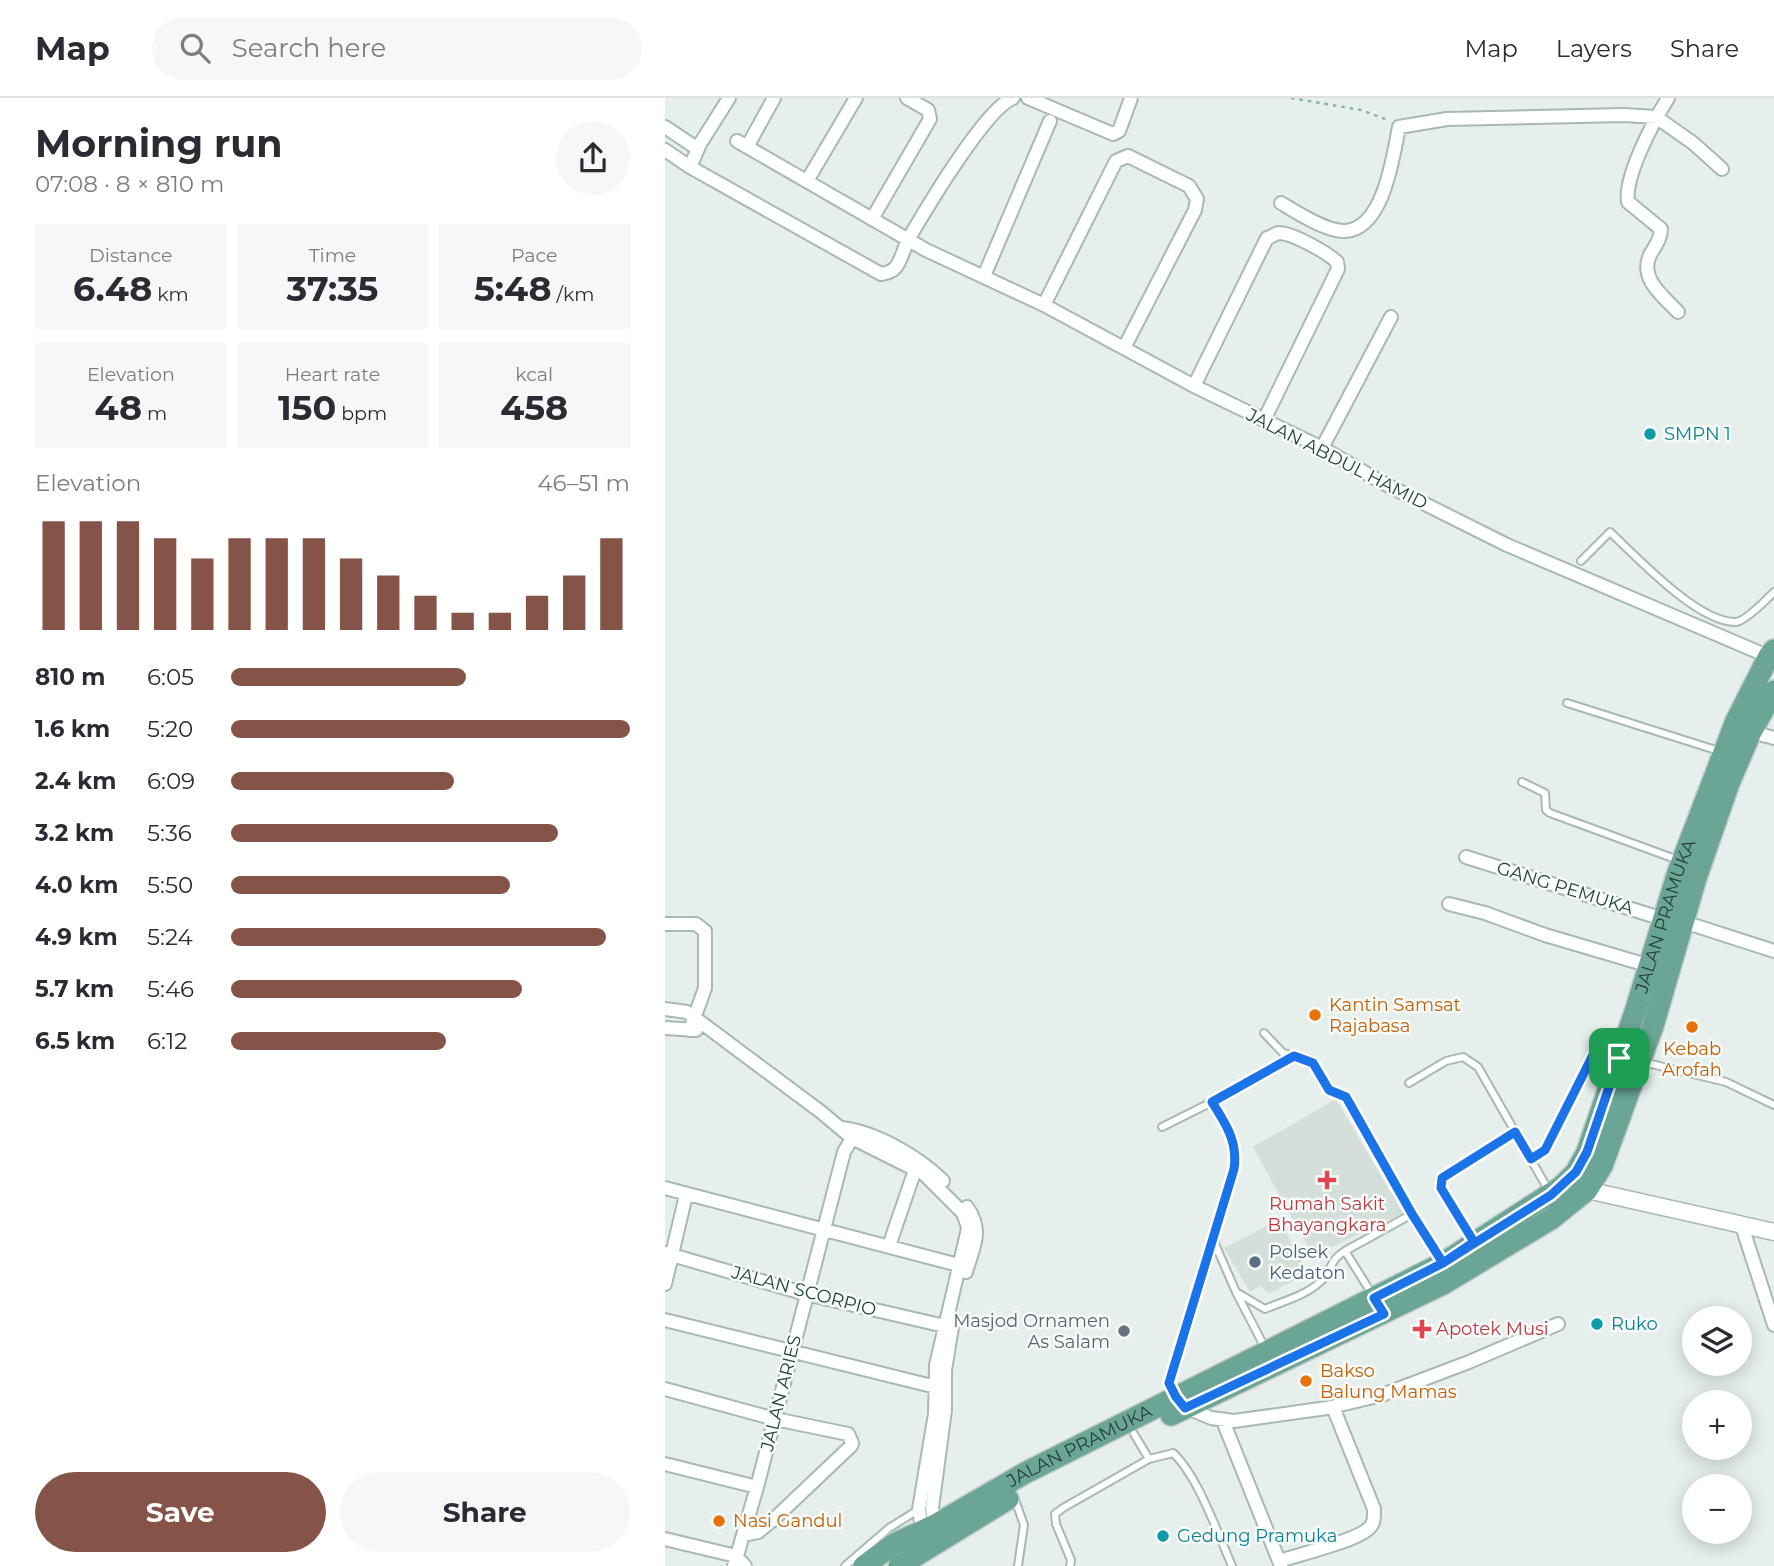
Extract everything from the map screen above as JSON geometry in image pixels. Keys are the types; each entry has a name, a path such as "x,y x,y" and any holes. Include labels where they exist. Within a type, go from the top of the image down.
{"main road":[{"name":"JALAN PRAMUKA","path":"864,1566 927,1518 1011,1489 1134,1434 1181,1402 1267,1353 1379,1306 1443,1284 1551,1219 1587,1190 1601,1166 1686,871 1724,753 1736,721 1772,655"},
{"name":"JALAN PRAMUKA","path":"1686,871 1751,732 1774,691"},
{"name":"JALAN PRAMUKA","path":"899,1566 1011,1489 1181,1402 1379,1306 1474,1242 1551,1195 1576,1172 1630,1060 1650,966 1673,920"}],"street":[{"path":"690,167 729,98"},
{"name":"JALAN ABDUL HAMID","path":"774,98 742,144 908,240 1044,305 1194,386 1322,448 1383,483 1507,545 1772,655"},
{"path":"807,181 856,98"},
{"path":"872,219 930,119 928,110 907,98"},
{"path":"665,150 690,167 881,274 896,267 908,240 984,122 1004,101 1013,98"},
{"path":"1028,98 1113,134 1119,131 1131,98"},
{"path":"1668,98 1642,148 1626,193 1627,202 1661,229 1661,236 1649,257 1646,269 1649,279 1678,312"},
{"path":"1281,203 1334,229 1346,231 1359,225 1370,216 1381,200 1399,127 1447,119 1624,115 1656,117 1722,169"},
{"path":"983,276 1050,121"},
{"path":"665,127 698,149"},
{"path":"1044,305 1116,161 1128,156 1189,186 1197,199 1195,210 1124,348"},
{"path":"1194,386 1268,238 1277,233 1286,235 1322,251 1337,262 1338,269 1263,420"},
{"path":"1322,448 1391,317"},
{"path":"1751,732 1774,738"},
{"name":"GANG PEMUKA","path":"1466,857 1774,951"},
{"path":"1449,904 1650,966"},
{"path":"665,924 697,924 705,931 705,988 693,1024"},
{"path":"665,1009 687,1012 693,1024"},
{"path":"665,1028 693,1024 711,1032 842,1128 917,1164 951,1188 973,1215 977,1226 976,1237 963,1266 948,1327 945,1370 939,1388 944,1410 927,1518"},
{"name":"JALAN ARIES","path":"738,1563 822,1229 843,1152 854,1134"},
{"path":"889,1246 917,1164"},
{"path":"665,1188 963,1266"},
{"path":"1587,1190 1774,1232"},
{"path":"665,1284 669,1254 686,1195"},
{"path":"1742,1226 1774,1325"},
{"name":"JALAN SCORPIO","path":"669,1254 806,1294 948,1327"},
{"path":"665,1320 939,1388"},
{"path":"1181,1402 1223,1421 1270,1417 1333,1406 1382,1395 1558,1324"},
{"path":"665,1389 775,1419 848,1434 852,1443 773,1520 758,1532 743,1535"},
{"path":"1223,1421 1280,1564 1349,1538 1369,1529 1374,1522 1374,1509 1333,1406"},
{"path":"665,1464 757,1487"},
{"path":"665,1539 738,1563"}],"lane":[{"path":"1581,561 1610,532 1691,606 1734,621 1742,620 1774,592"},
{"path":"1567,703 1724,753"},
{"path":"1522,782 1545,793 1546,810 1550,813 1686,871"},
{"path":"1264,1033 1283,1053 1313,1063 1329,1090 1346,1097 1443,1263"},
{"path":"1531,1159 1549,1144 1593,1055 1601,1053 1726,1082 1774,1105"},
{"path":"1162,1127 1294,1056"},
{"path":"1409,1083 1446,1061 1463,1057 1468,1059 1478,1067 1551,1195"},
{"path":"1181,1402 1169,1383 1236,1155 1228,1126 1212,1102"},
{"path":"1474,1242 1441,1188 1442,1178 1515,1132"},
{"path":"1236,1292 1265,1309 1310,1290 1324,1279 1334,1259 1412,1214"},
{"path":"1212,1237 1267,1353"},
{"path":"1345,1251 1379,1306"},
{"path":"1134,1434 1149,1459"},
{"path":"1070,1566 1071,1560 1056,1524 1055,1514 1149,1459 1173,1453 1180,1459 1192,1479 1233,1566"},
{"path":"1011,1489 1024,1525 1018,1566"},
{"path":"845,1566 889,1528 927,1518"}],"path":[{"path":"1291,98 1361,110 1393,122 1399,127"}],"shaded area":[{"name":"Rumah Sakit Bhayangkara","path":"1336,1099 1403,1213 1313,1256 1253,1147"},
{"name":"Rumah Sakit Bhayangkara","path":"1279,1220 1308,1273 1269,1294 1260,1286 1250,1292 1224,1248"}],"place":[{"name":"SMPN 1","path":"1650,434"},
{"name":"Kantin Samsat Rajabasa","path":"1315,1015"},
{"name":"Kebab Arofah","path":"1692,1027"},
{"name":"Rumah Sakit Bhayangkara","path":"1327,1180"},
{"name":"Polsek Kedaton","path":"1255,1262"},
{"name":"Ruko","path":"1597,1324"},
{"name":"Apotek Musi","path":"1422,1329"},
{"name":"Masjod Ornamen As Salam","path":"1124,1331"},
{"name":"Bakso Balung Mamas","path":"1306,1381"},
{"name":"Nasi Gandul","path":"719,1521"},
{"name":"Gedung Pramuka","path":"1163,1536"}],"route":[{"path":"1619,1058 1587,1152 1576,1172 1551,1195 1443,1263 1425,1237 1346,1097 1329,1090 1313,1063 1294,1056 1212,1102 1228,1126 1236,1155 1169,1383 1176,1397 1185,1408 1384,1314 1374,1298 1443,1263 1474,1242 1445,1196 1441,1188 1442,1178 1515,1132 1531,1159 1545,1150 1593,1055 1601,1053 1619,1058"}]}
